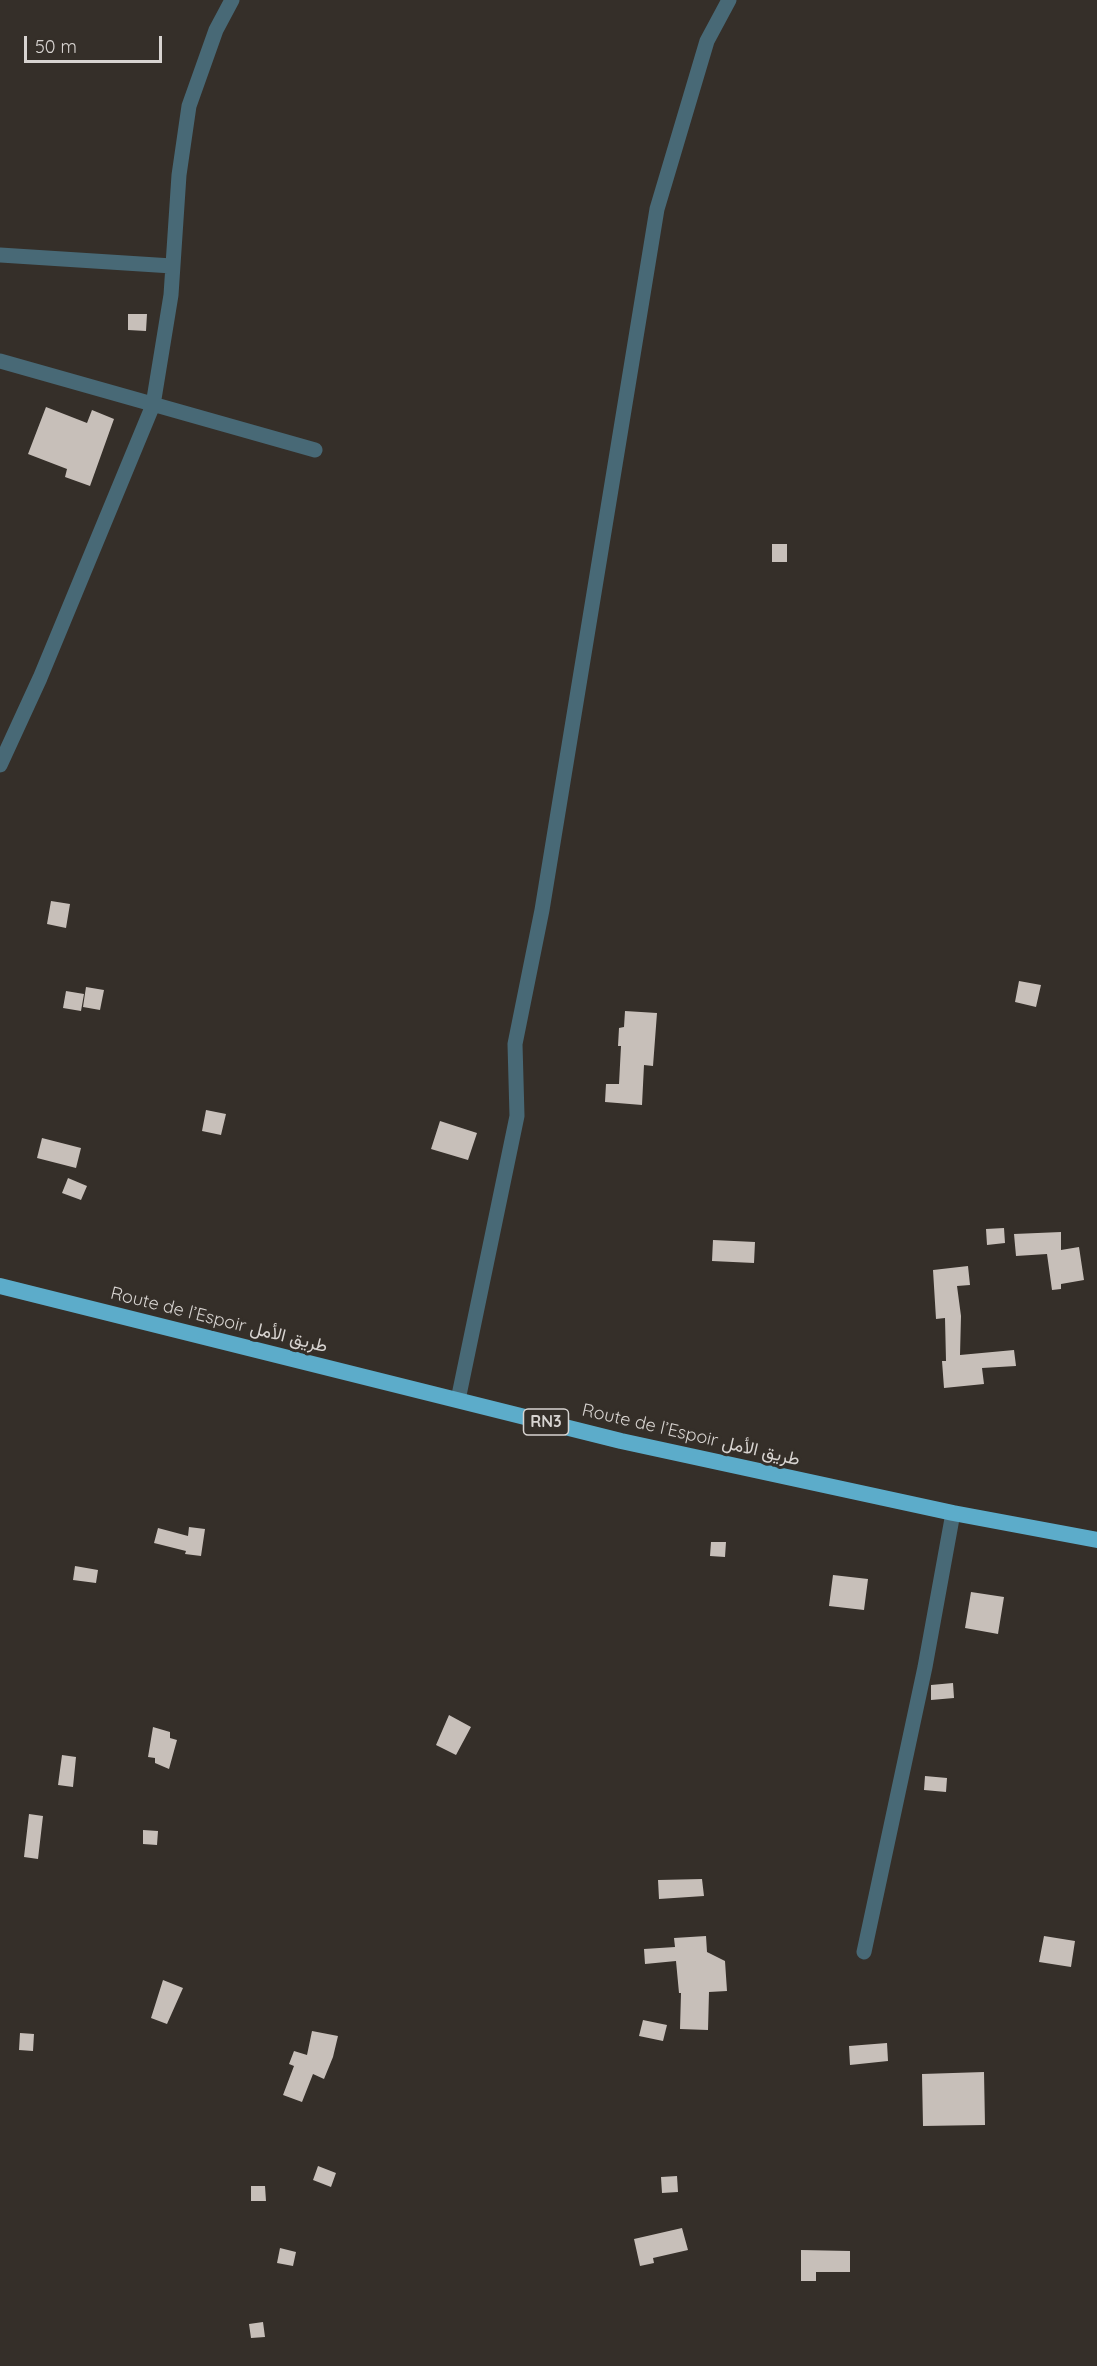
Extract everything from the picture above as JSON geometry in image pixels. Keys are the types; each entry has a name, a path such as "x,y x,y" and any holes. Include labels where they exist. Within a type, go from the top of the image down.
{"highway":[{"name":"Route de l’Espoir طريق الأمل","path":"0,1286 621,1441 953,1513 1097,1540"}],"street":[{"path":"0,765 40,678 153,405 171,295 178,175 189,106 216,30 232,0"},
{"path":"458,1400 517,1116 515,1044 542,909 657,209 707,40 729,0"},
{"path":"0,255 172,266"},
{"path":"0,361 315,450"},
{"path":"864,1952 926,1667 953,1513"}],"building":[{"path":"128,314 147,314 146,331 128,330"},
{"path":"46,407 87,423 92,410 114,419 90,486 65,477 67,469 28,454"},
{"path":"772,544 787,544 787,562 772,562"},
{"path":"51,901 70,904 66,928 47,924"},
{"path":"1019,981 1041,985 1036,1007 1015,1002"},
{"path":"86,987 104,990 100,1010 83,1007"},
{"path":"66,991 84,994 81,1011 63,1008"},
{"path":"625,1011 657,1013 653,1066 644,1065 642,1105 605,1102 606,1084 619,1084 621,1046 618,1046 619,1028 624,1027"},
{"path":"206,1110 226,1114 221,1135 202,1131"},
{"path":"440,1121 477,1133 468,1160 431,1149"},
{"path":"42,1138 81,1148 76,1168 37,1158"},
{"path":"68,1178 87,1186 81,1200 62,1193"},
{"path":"1004,1228 1005,1243 987,1245 986,1229"},
{"path":"1061,1232 1061,1250 1079,1247 1084,1280 1061,1284 1061,1289 1052,1290 1047,1254 1016,1256 1014,1234"},
{"path":"713,1240 755,1242 754,1263 712,1261"},
{"path":"968,1266 970,1285 957,1286 961,1316 960,1355 1014,1350 1016,1366 982,1368 984,1384 944,1388 942,1361 946,1361 945,1318 936,1319 933,1270"},
{"path":"189,1527 205,1529 201,1556 185,1554 186,1551 154,1543 158,1528 188,1536"},
{"path":"711,1542 726,1542 725,1557 710,1556"},
{"path":"75,1566 98,1570 96,1583 73,1580"},
{"path":"833,1575 868,1579 864,1610 829,1606"},
{"path":"971,1592 1004,1597 998,1634 965,1628"},
{"path":"953,1683 954,1698 931,1700 931,1685"},
{"path":"449,1715 471,1727 456,1755 436,1745"},
{"path":"153,1727 170,1732 170,1738 177,1740 169,1769 155,1763 155,1758 148,1757"},
{"path":"62,1755 76,1757 73,1787 58,1785"},
{"path":"925,1776 947,1778 946,1792 924,1790"},
{"path":"29,1814 43,1816 38,1859 24,1857"},
{"path":"143,1830 158,1831 157,1845 143,1844"},
{"path":"702,1879 704,1896 659,1899 658,1880"},
{"path":"706,1936 707,1952 725,1961 727,1991 709,1992 708,2030 680,2029 681,1993 679,1993 676,1961 645,1964 644,1949 675,1947 674,1938"},
{"path":"1044,1936 1075,1941 1071,1967 1039,1962"},
{"path":"163,1980 183,1988 167,2024 151,2018"},
{"path":"643,2020 667,2025 663,2041 639,2036"},
{"path":"312,2031 338,2036 324,2079 313,2074 302,2102 283,2095 294,2066 289,2064 294,2051 307,2055"},
{"path":"20,2033 34,2034 33,2051 19,2050"},
{"path":"887,2043 888,2061 850,2065 849,2046"},
{"path":"984,2072 985,2125 923,2126 922,2074"},
{"path":"318,2166 336,2173 331,2187 313,2180"},
{"path":"677,2176 678,2192 662,2193 661,2177"},
{"path":"251,2186 265,2186 266,2201 251,2201"},
{"path":"682,2228 688,2250 653,2258 654,2263 640,2266 634,2239"},
{"path":"280,2248 296,2252 293,2266 277,2263"},
{"path":"801,2250 850,2251 850,2272 816,2272 816,2281 801,2281"},
{"path":"263,2322 265,2337 251,2338 249,2324"}]}
